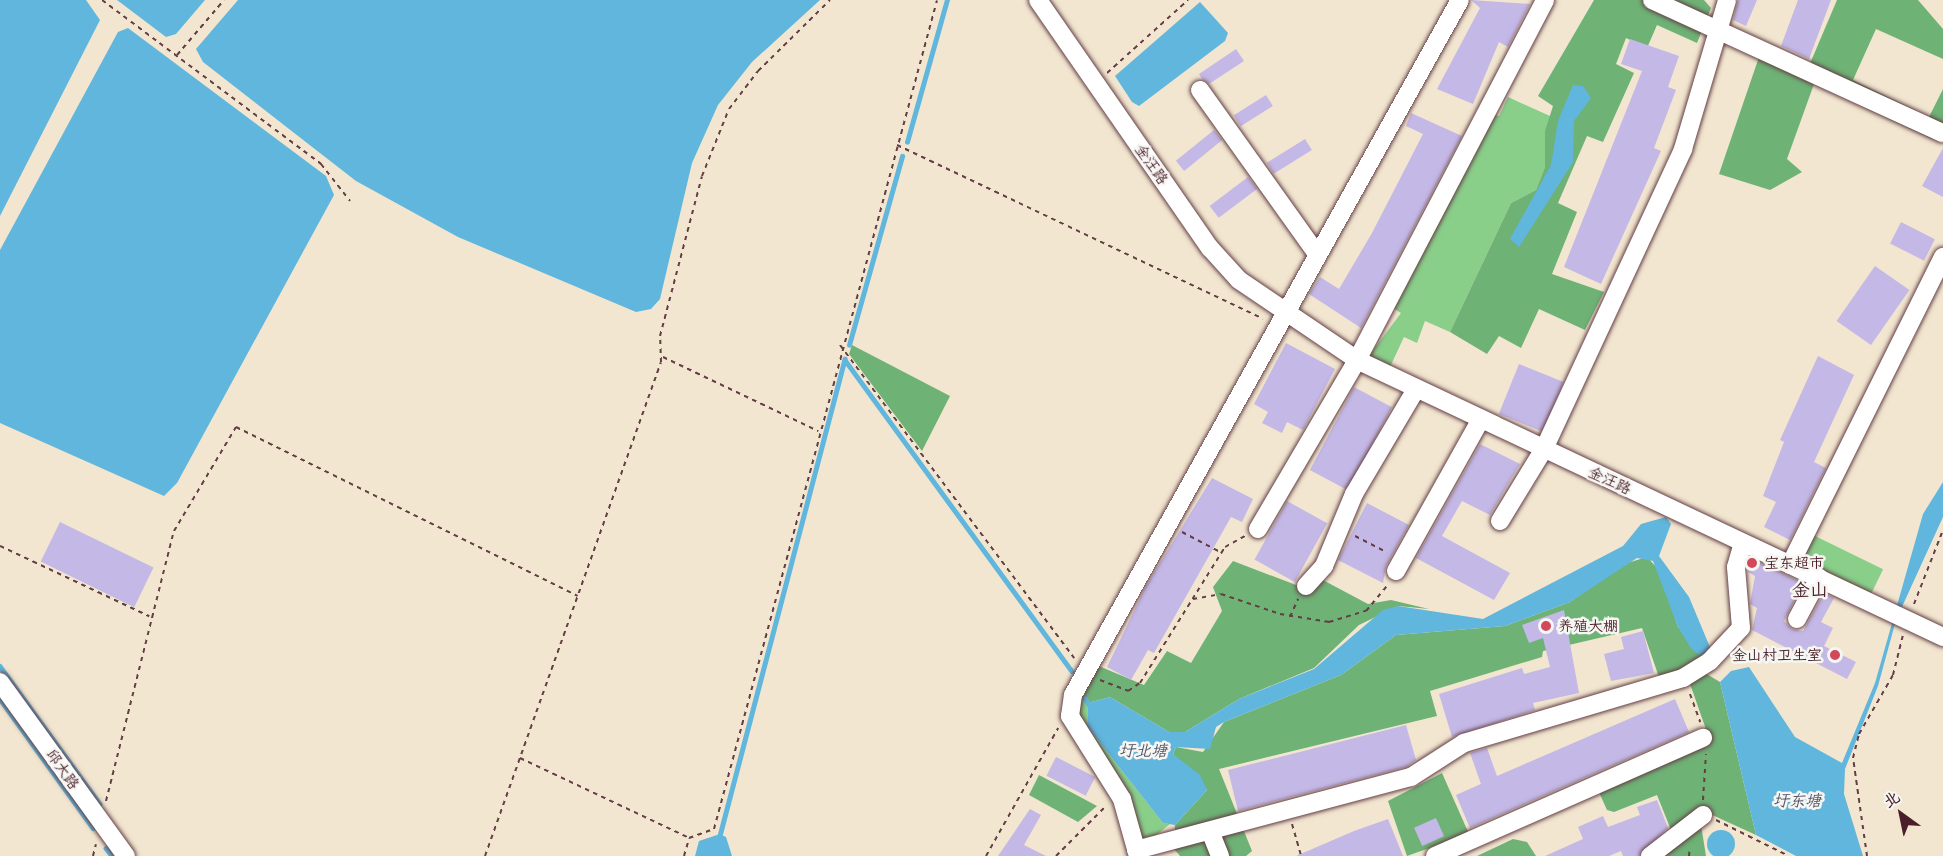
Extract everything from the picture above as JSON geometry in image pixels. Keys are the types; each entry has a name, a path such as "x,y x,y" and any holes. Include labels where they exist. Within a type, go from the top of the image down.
{"street":[{"name":"金汪路","path":"1038,0 1210,248 1239,280 1280,318 1416,389 1943,637"},
{"path":"1460,0 1280,318 1085,672 1069,708 1080,736 1122,798 1137,853 1411,777 1464,743 1683,678 1710,661 1741,628 1736,567 1743,543"},
{"path":"1258,529 1357,360 1545,0"},
{"path":"1652,0 1943,133"},
{"path":"1500,521 1544,449 1683,149 1716,28 1727,0"},
{"path":"1200,90 1317,254"},
{"path":"1790,565 1943,257"},
{"path":"1306,586 1324,566 1339,528 1416,389"},
{"path":"1399,565 1481,419"},
{"path":"1797,619 1818,578"},
{"name":"邱大路","path":"0,682 126,856"},
{"path":"1435,856 1703,738"},
{"path":"1650,856 1703,815"},
{"path":"1210,831 1220,856"}],"path":[{"path":"102,0 321,164 350,201"},
{"path":"177,55 224,0"},
{"path":"485,856 663,357 660,336 689,219 729,109 766,62 831,0"},
{"path":"520,758 689,838 714,829 840,345 936,0"},
{"path":"1096,83 1188,0"},
{"path":"896,145 1280,318"},
{"path":"840,345 1085,672 1128,691 1146,675 1231,540 1258,529"},
{"path":"663,357 818,431"},
{"path":"93,856 150,617 174,531 236,427 578,596"},
{"path":"1167,524 1222,553"},
{"path":"1193,599 1234,597 1290,617 1329,622 1355,616 1382,595 1399,565 1339,528"},
{"path":"1867,856 1852,758 1859,734 1893,675 1907,620 1943,530"},
{"path":"0,546 150,617"},
{"path":"1290,617 1306,586"},
{"path":"986,856 1069,708"},
{"path":"1056,856 1076,831 1122,798"},
{"path":"1287,810 1301,856"},
{"path":"1703,815 1789,856"},
{"path":"684,856 689,838"}],"green space":[{"path":"1594,0 1704,0 1711,8 1697,43 1657,25 1647,48 1626,38 1616,64 1634,73 1603,142 1587,136 1558,203 1577,212 1552,274 1604,292 1585,330 1539,309 1521,348 1499,336 1487,354 1450,332 1511,203 1536,190 1545,167 1545,131 1553,106 1538,96"},
{"path":"1837,0 1918,0 1943,29 1943,59 1876,29 1853,80 1929,117 1943,89 1943,135 1932,139 1814,84 1787,159 1802,172 1770,190 1719,174 1760,54 1806,73"},
{"path":"1508,97 1550,116 1545,167 1536,190 1511,203 1450,332 1425,321 1417,343 1404,337 1390,367 1368,357 1401,313 1391,307 1492,114 1499,116"},
{"path":"852,345 950,396 922,451 849,354"},
{"path":"1813,535 1883,569 1870,596 1800,562"},
{"path":"1647,557 1658,569 1678,627 1705,658 1660,680 1642,628 1543,651 1542,657 1430,691 1437,716 1219,769 1252,851 1246,856 1180,856 1174,849 1175,825 1207,790 1173,754 1176,747 1203,752 1224,722 1341,675 1396,635 1505,626 1570,602 1624,564"},
{"path":"1233,561 1309,590 1319,578 1368,604 1391,600 1429,609 1398,606 1359,625 1314,668 1239,699 1185,732 1169,732 1110,697 1088,703 1080,688 1094,664 1144,685 1167,651 1191,663 1222,611 1213,587"},
{"path":"1705,673 1720,682 1756,835 1708,813 1673,835 1657,795 1614,812 1607,810 1598,790 1709,738 1689,681"},
{"path":"1080,688 1088,703 1087,726 1163,823 1170,824 1155,836 1142,841 1077,720"},
{"path":"1442,773 1469,834 1407,856 1388,801"},
{"path":"1039,775 1097,806 1078,822 1029,795"},
{"path":"1701,825 1706,856 1662,856"},
{"path":"1513,839 1527,842 1536,856 1477,856"}],"water":[{"path":"0,0 86,0 100,20 0,216"},
{"path":"117,0 205,0 176,34 166,37"},
{"path":"238,0 820,0 752,62 718,105 692,163 660,299 651,309 636,312 458,237 356,181 203,62 196,49"},
{"path":"1200,2 1228,33 1225,41 1139,106 1132,102 1115,76"},
{"path":"128,28 326,176 334,195 177,483 164,496 0,423 0,250 118,32"},
{"path":"1573,85 1583,86 1591,98 1574,121 1573,162 1519,247 1510,239 1551,165 1558,121"},
{"name":"圩东塘","path":"1943,482 1943,517 1896,620 1878,686 1845,769 1844,794 1863,856 1796,856 1756,835 1720,682 1731,671 1749,667 1795,737 1842,763 1875,683 1923,514"},
{"name":"圩北塘","path":"1666,517 1671,524 1659,556 1689,597 1712,652 1705,658 1692,650 1678,627 1653,561 1637,558 1570,602 1505,626 1396,635 1341,675 1224,722 1216,727 1210,749 1176,747 1173,754 1200,775 1207,790 1175,825 1163,823 1087,726 1088,703 1110,697 1169,732 1185,732 1239,699 1314,669 1383,610 1398,606 1483,619 1623,546 1641,524"},
{"path":"1721,830 1731,834 1735,844 1731,854 1721,858 1711,854 1707,844 1711,834"},
{"path":"720,834 726,837 732,856 695,856 699,841"}],"building":[{"path":"1471,0 1530,4 1508,47 1499,42 1473,104 1437,89 1480,8"},
{"path":"1738,0 1757,0 1746,26 1733,20"},
{"path":"1798,0 1831,0 1809,59 1781,46"},
{"path":"1630,39 1679,56 1668,87 1676,90 1654,148 1661,151 1601,284 1564,267 1642,71 1621,64"},
{"path":"1236,49 1244,61 1209,84 1202,79 1199,74"},
{"path":"1266,95 1273,106 1241,126 1234,115"},
{"path":"1411,113 1462,136 1361,328 1309,294 1320,277 1339,289 1372,233 1423,134 1406,126"},
{"path":"1214,130 1222,140 1184,171 1176,161"},
{"path":"1305,139 1312,150 1274,174 1267,163"},
{"path":"1943,148 1943,197 1922,186"},
{"path":"1248,177 1257,189 1219,218 1210,206"},
{"path":"1901,222 1935,239 1924,261 1890,243"},
{"path":"1875,266 1909,290 1871,345 1837,321"},
{"path":"1286,343 1335,369 1303,430 1287,422 1282,433 1262,423 1268,412 1254,404"},
{"path":"1818,356 1854,375 1814,462 1826,468 1790,540 1764,527 1776,502 1763,496 1784,442 1780,440"},
{"path":"1519,364 1564,382 1543,432 1499,414"},
{"path":"1354,387 1392,407 1348,490 1310,470"},
{"path":"1480,444 1520,464 1490,515 1462,501 1442,536 1510,573 1494,600 1416,558"},
{"path":"1212,478 1253,499 1242,522 1231,517 1154,653 1148,650 1131,680 1107,667 1146,586"},
{"path":"1287,501 1327,523 1295,582 1255,560"},
{"path":"1367,503 1409,525 1386,566 1383,583 1338,560"},
{"path":"60,522 153,568 134,607 41,562"},
{"path":"1750,558 1803,583 1784,621 1792,629 1803,631 1824,593 1834,598 1821,622 1833,628 1824,646 1856,662 1847,679 1752,630 1757,608 1750,604 1755,576 1748,572"},
{"path":"1564,610 1579,693 1533,703 1535,710 1452,737 1439,694 1522,668 1524,674 1550,667 1543,638 1529,643 1522,625"},
{"path":"1643,631 1654,673 1611,681 1604,654 1624,649 1621,637"},
{"path":"1675,699 1689,732 1470,828 1456,795 1481,784 1470,753 1487,748 1497,776"},
{"path":"1406,725 1416,760 1406,767 1238,811 1228,770"},
{"path":"1056,757 1095,777 1086,796 1046,776"},
{"path":"1657,800 1668,828 1639,856 1623,856 1621,851 1609,856 1545,856 1583,839 1578,827 1603,816 1608,827 1640,815 1637,807"},
{"path":"1030,809 1041,815 1024,845 1046,856 998,856"},
{"path":"1436,818 1444,836 1422,846 1414,828"},
{"path":"1388,819 1403,856 1296,856 1354,831"}],"waterway":[{"path":"907,142 947,0"},
{"path":"849,345 902,156"},
{"path":"720,834 845,359"},
{"path":"845,360 1072,671"},
{"path":"0,666 100,804"},
{"path":"1085,698 1088,703"},
{"path":"0,699 93,828"},
{"path":"106,848 112,856"}],"place":[{"name":"宝东超市","path":"1752,563"},
{"name":"养殖大棚","path":"1546,626"},
{"name":"金山村卫生室","path":"1835,655"}],"district":[{"name":"金山","path":"1810,590"}]}
